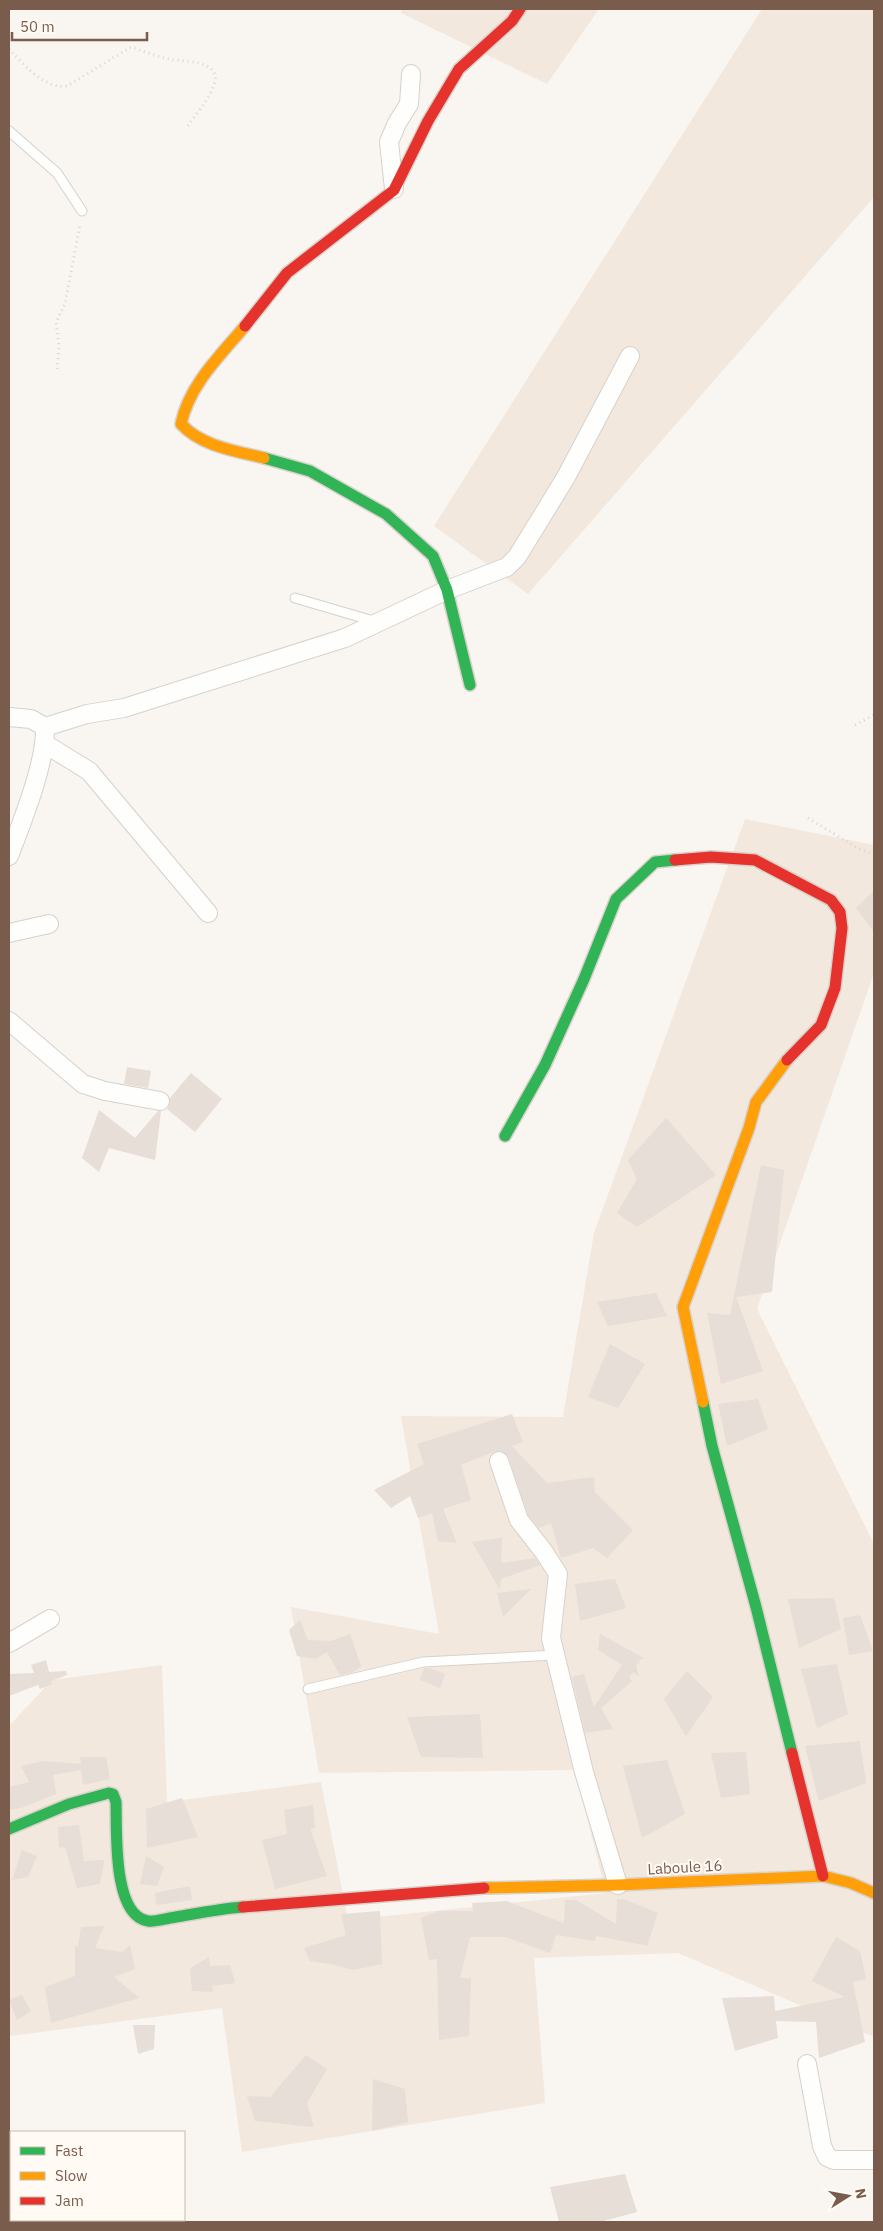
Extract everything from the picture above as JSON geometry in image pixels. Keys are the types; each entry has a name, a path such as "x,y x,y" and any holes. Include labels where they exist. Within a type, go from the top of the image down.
{"street":[{"path":"470,685 447,590 433,556 392,520 372,506 310,472 216,445 191,435 181,424 184,410 193,390 287,273 394,190 428,121 459,69 512,22 520,9"},
{"path":"394,190 389,142 409,104 411,74"},
{"path":"9,856 21,825 45,736 87,714 133,705 345,638 447,590 507,567 517,557 566,477 630,356"},
{"path":"9,717 31,719 45,736 89,771 208,913"},
{"path":"505,1136 545,1066 584,979 616,898 655,862 711,857 755,860 831,900 840,912 842,928 835,988 821,1025 793,1054 756,1102 750,1128 682,1306 712,1446 756,1608 823,1876"},
{"path":"9,933 48,924"},
{"path":"9,1021 83,1084 105,1091 160,1101"},
{"path":"498,1461 519,1520 544,1552 558,1574 552,1638 555,1655 584,1772 618,1885"},
{"path":"9,1643 50,1619"},
{"name":"Laboule 16","path":"9,1829 69,1804 109,1793 113,1794 116,1802 120,1880 128,1907 136,1916 148,1921 235,1908 494,1886 618,1885 823,1876 874,1893"},
{"path":"807,2064 822,2146 827,2156 834,2160 874,2160"}],"lane":[{"path":"9,131 57,173 82,210"},
{"path":"295,598 379,622"},
{"path":"308,1689 423,1662 555,1655"}],"path":[{"path":"9,49 40,78 57,87 67,86 131,47 168,60 200,63 211,70 215,76 215,84 186,127"},
{"path":"57,369 59,346 56,322 65,304 82,210"},
{"path":"856,725 874,715"},
{"path":"808,818 859,849 874,854"}],"shaded area":[{"path":"402,9 599,9 547,84 401,13"},
{"path":"762,9 874,9 874,197 528,594 434,526"},
{"path":"745,819 874,845 874,973 757,1309 874,1544 874,2037 678,1953 534,1958 545,2103 242,2152 222,2008 9,2035 9,1726 52,1680 162,1665 167,1802 321,1782 348,1920 606,1893 575,1770 319,1773 291,1607 439,1634 401,1416 563,1417 594,1233"}],"building":[{"path":"874,891 874,932 856,908"},
{"path":"127,1067 151,1071 148,1088 124,1084"},
{"path":"191,1073 222,1099 195,1132 167,1109 170,1098"},
{"path":"99,1110 135,1138 158,1111 161,1111 155,1160 109,1148 99,1172 82,1158"},
{"path":"666,1118 716,1175 637,1227 617,1213 637,1179 628,1160"},
{"path":"761,1165 784,1170 772,1292 736,1297 763,1371 721,1384 707,1313 730,1315"},
{"path":"656,1293 667,1316 608,1326 597,1302"},
{"path":"610,1344 645,1364 618,1408 588,1397"},
{"path":"758,1399 768,1429 727,1446 718,1404"},
{"path":"512,1414 523,1442 512,1446 547,1483 594,1477 595,1492 633,1530 607,1558 593,1548 561,1558 551,1523 539,1528 528,1515 509,1458 502,1451 495,1451 461,1465 471,1500 443,1509 457,1543 438,1541 432,1513 418,1518 410,1496 391,1508 374,1490 424,1464 417,1444"},
{"path":"502,1538 501,1563 535,1558 540,1565 501,1579 500,1590 472,1542"},
{"path":"615,1579 626,1608 580,1621 575,1584"},
{"path":"531,1589 503,1617 497,1593"},
{"path":"834,1598 841,1629 799,1648 788,1599"},
{"path":"860,1615 873,1651 849,1655 843,1618"},
{"path":"300,1620 308,1640 331,1641 350,1634 361,1666 353,1672 340,1675 327,1652 316,1659 297,1656 289,1630"},
{"path":"600,1634 644,1658 636,1662 640,1661 636,1666 639,1676 633,1672 629,1678 632,1681 601,1708 613,1729 585,1733 572,1677 584,1674 594,1707 622,1665 598,1650"},
{"path":"46,1660 49,1672 66,1671 67,1675 51,1681 52,1684 40,1689 38,1685 9,1696 9,1674 34,1673 31,1665"},
{"path":"837,1664 848,1714 817,1728 801,1669"},
{"path":"424,1668 430,1668 445,1674 440,1688 420,1680"},
{"path":"687,1671 713,1697 686,1736 664,1699"},
{"path":"480,1714 483,1758 421,1757 407,1717"},
{"path":"860,1741 866,1783 819,1801 805,1746"},
{"path":"746,1752 750,1794 721,1798 711,1753"},
{"path":"80,1757 106,1757 110,1779 83,1785 81,1770 53,1775 56,1794 21,1808 9,1810 9,1787 29,1782 21,1766 43,1761 81,1764"},
{"path":"667,1760 685,1814 642,1838 623,1766"},
{"path":"182,1798 198,1837 147,1848 146,1809"},
{"path":"313,1805 315,1828 310,1829 327,1876 275,1889 262,1840 287,1834 284,1810"},
{"path":"79,1825 84,1861 104,1860 104,1862 100,1884 77,1888 65,1847 59,1848 58,1827"},
{"path":"22,1850 37,1856 28,1877 12,1880"},
{"path":"146,1856 164,1867 157,1886 140,1884"},
{"path":"190,1886 192,1900 156,1905 155,1893"},
{"path":"617,1899 624,1899 658,1913 648,1943 649,1946 596,1936 595,1941 556,1935 550,1953 506,1937 470,1937 460,1978 471,1978 469,2036 439,2040 437,1959 429,1960 421,1918 438,1911 473,1911 472,1903 507,1901 564,1923 565,1900 576,1900 616,1924"},
{"path":"380,1911 382,1964 353,1970 310,1961 304,1948 346,1935 341,1914"},
{"path":"104,1926 95,1948 122,1952 130,1945 135,1969 114,1977 139,1998 51,2023 45,1987 75,1976 75,1946 78,1946 81,1927"},
{"path":"836,1937 860,1951 866,1979 853,1982 865,2042 819,2058 816,2022 776,2021 778,2038 735,2051 722,1998 774,1996 775,2011 845,1997 812,1981"},
{"path":"209,1957 210,1966 230,1965 235,1983 212,1986 213,1992 192,1991 190,1968"},
{"path":"22,1995 31,2011 17,2020 9,2000"},
{"path":"133,2025 155,2025 154,2049 138,2054"},
{"path":"306,2055 327,2069 307,2103 314,2127 255,2121 247,2096 270,2097"},
{"path":"373,2079 405,2089 408,2122 372,2131"},
{"path":"625,2174 637,2212 600,2222 559,2222 550,2187"}],"traffic: fast":[{"path":"264,458 310,471 386,514 433,556 447,590 470,685"},
{"path":"505,1136 545,1065 584,979 616,899 655,862 675,860"},
{"path":"703,1402 712,1446 756,1607 792,1753"},
{"path":"9,1829 69,1804 109,1793 113,1794 116,1802 117,1850 122,1888 128,1904 136,1916 153,1921 243,1907"}],"traffic: slow":[{"path":"245,326 198,384 185,410 181,424 198,438 208,443 264,458"},
{"path":"703,1402 683,1307 749,1128 756,1102 787,1060"},
{"path":"484,1888 618,1885 823,1876 851,1883 874,1893"}],"traffic: jam":[{"path":"245,326 287,273 394,190 428,121 459,69 512,21 520,9"},
{"path":"675,860 711,857 755,860 831,900 840,912 842,928 835,988 821,1025 787,1060"},
{"path":"792,1753 823,1876"},
{"path":"243,1907 484,1888"}]}
